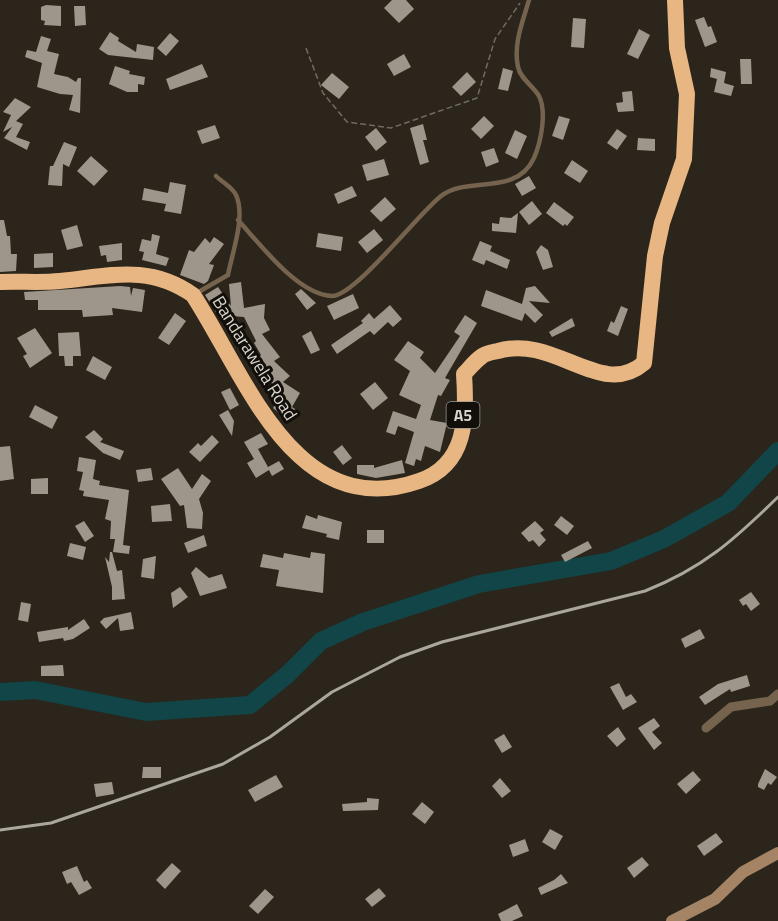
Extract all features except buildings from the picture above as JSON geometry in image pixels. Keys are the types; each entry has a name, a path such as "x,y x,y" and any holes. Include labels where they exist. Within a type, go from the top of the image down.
{"highway":[{"name":"Bandarawela Road","path":"0,282 52,281 139,273 178,284 194,295 257,405 291,450 324,477 346,485 366,488 406,486 433,476 446,467 461,439 465,396 464,374 482,356 506,348 530,347 560,356 599,373 614,376 632,373 646,358 655,256 662,223 684,159 687,94 677,48 675,0"}],"street":[{"path":"706,728 731,707 770,701 778,694"},
{"path":"672,921 715,899 742,872 778,853"}],"lane":[{"path":"238,220 293,279 323,295 335,296 363,279 408,227 443,195 461,187 496,185 518,176 533,160 542,127 540,97 518,70 515,51 528,0"},
{"path":"194,295 228,275 239,206 236,193 216,176"}],"path":[{"path":"306,48 323,93 347,122 390,128 477,98 495,39 522,0"}],"waterway":[{"path":"0,692 35,690 146,712 250,705 288,674 321,641 363,622 479,584 611,561 664,539 728,503 778,451"}],"railway":[{"path":"0,830 51,823 223,764 270,737 332,692 400,657 442,642 645,591 684,573 717,552 778,497"}]}
